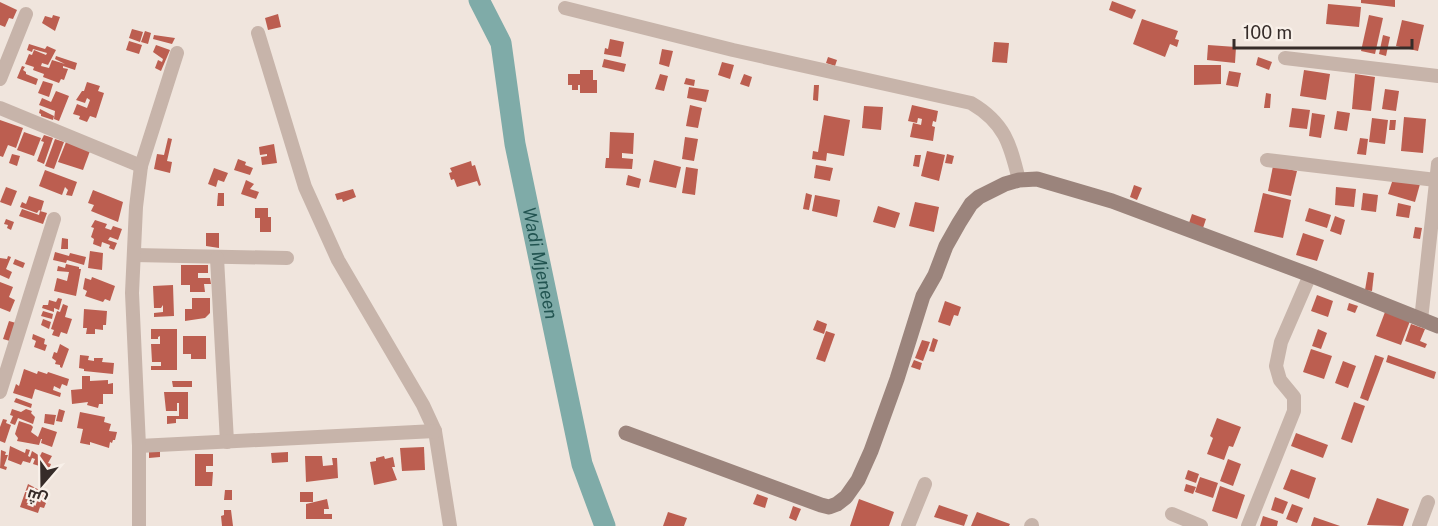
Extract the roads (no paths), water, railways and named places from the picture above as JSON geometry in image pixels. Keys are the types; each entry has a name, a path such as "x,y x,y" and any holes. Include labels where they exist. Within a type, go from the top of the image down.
{"street":[{"path":"565,8 733,50 971,103 985,111 1003,129 1019,180"},
{"path":"0,79 26,14"},
{"path":"258,33 305,187 338,260 423,405 435,430 450,526"},
{"path":"139,526 139,446 132,293 136,207 141,166 177,53"},
{"path":"1285,58 1438,76"},
{"path":"0,108 141,166"},
{"path":"1267,160 1436,180"},
{"path":"1422,320 1436,212 1438,164"},
{"path":"626,433 812,502 829,507 837,504 853,488 871,451 924,296 959,223 971,204 979,197 1019,180 1037,179 1053,182 1112,201 1438,326"},
{"path":"0,392 54,219"},
{"path":"134,255 287,258"},
{"path":"217,258 227,442"},
{"path":"1248,526 1294,411 1294,397 1280,380 1276,366 1281,342 1310,275"},
{"path":"139,446 435,430"},
{"path":"908,526 925,484"},
{"path":"1419,526 1428,502"},
{"path":"1172,514 1201,526"}],"waterway":[{"name":"Wadi Mjeneen","path":"479,0 501,43 515,144 582,464 605,526"}]}
